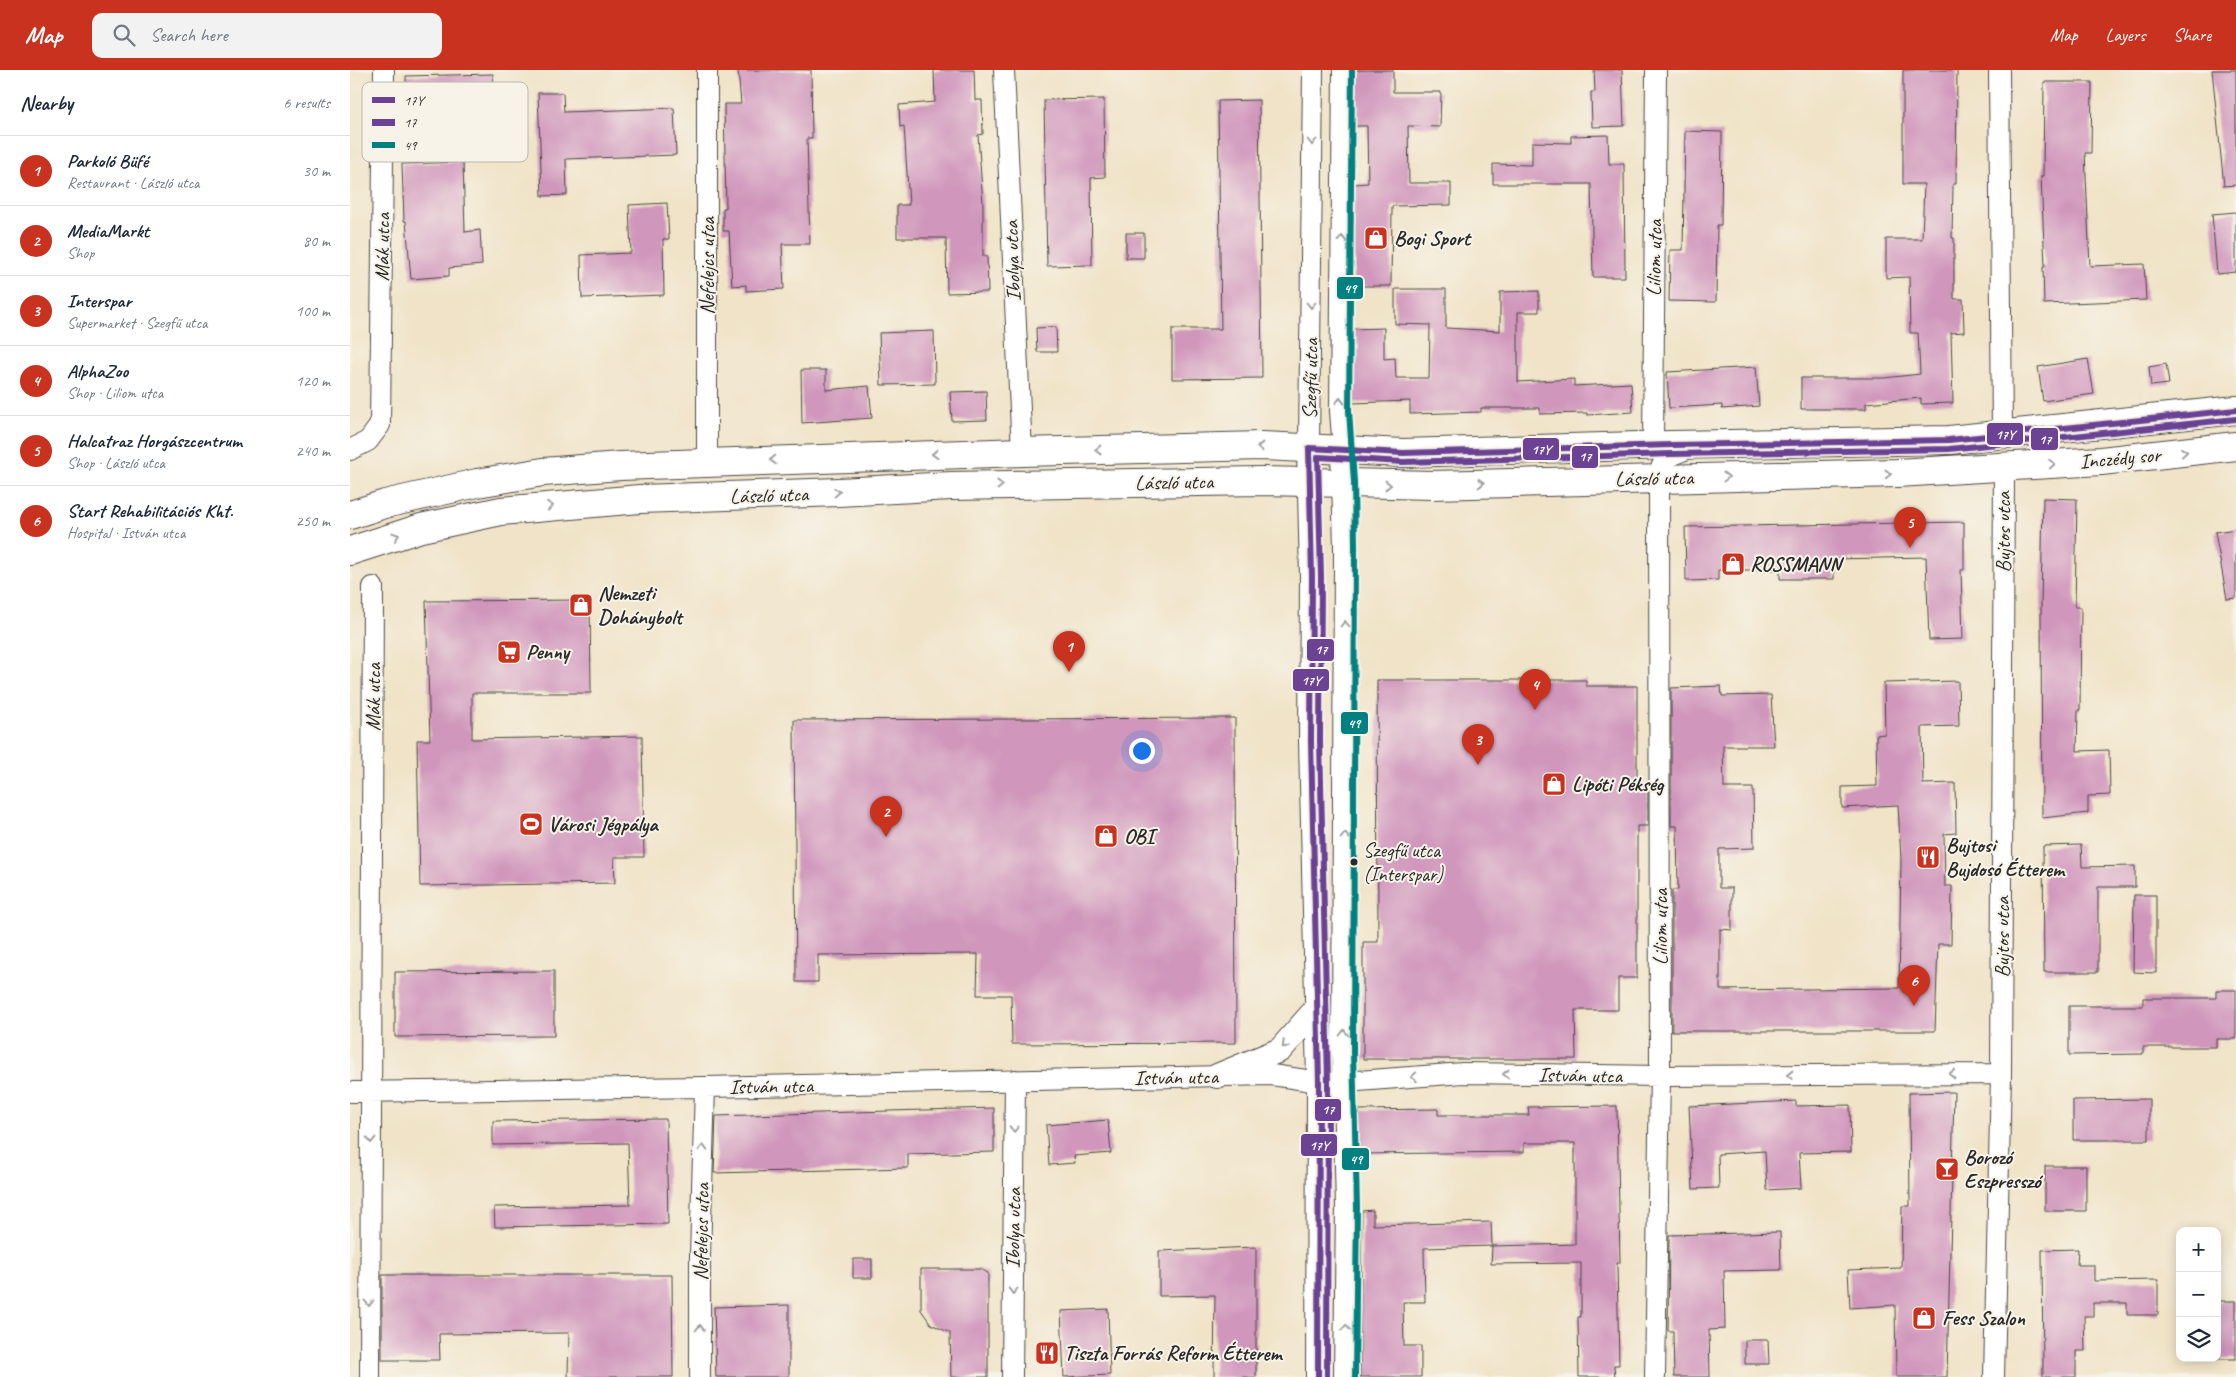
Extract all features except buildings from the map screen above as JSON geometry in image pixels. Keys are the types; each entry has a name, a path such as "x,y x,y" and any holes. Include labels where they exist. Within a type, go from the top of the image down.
{"main road":[{"name":"Inczédy sor","path":"2002,435 2236,410"},
{"name":"László utca","path":"350,515 386,504 477,483 543,472 707,462 1252,447 1403,453 1653,445 1949,440 2002,435"},
{"name":"Inczédy sor","path":"2004,468 2101,461 2236,446"},
{"name":"László utca","path":"350,551 421,528 501,511 640,499 951,486 1310,481 1432,484 1897,473 2004,468"}],"street":[{"name":"Nefelejcs utca","path":"707,70 707,462"},
{"name":"Ibolya utca","path":"1004,70 1022,452"},
{"name":"Szegfű utca","path":"1313,70 1309,448 1311,750 1318,1082 1318,1377"},
{"name":"Szegfű utca","path":"1343,70 1340,411 1345,483 1345,1082 1348,1207 1346,1377"},
{"name":"Liliom utca","path":"1653,445 1656,70"},
{"path":"2000,70 2002,435"},
{"name":"Mák utca","path":"350,450 368,441 380,425 383,162"},
{"path":"1659,478 1661,466 1666,458 1702,444"},
{"name":"Bujtos utca","path":"1994,1377 2001,1074 2004,468"},
{"name":"Liliom utca","path":"1655,1377 1660,1076 1659,478"},
{"name":"Mák utca","path":"370,1377 373,587"},
{"path":"1217,1076 1280,1050 1317,1008"},
{"name":"István utca","path":"350,1092 705,1087 1272,1075 1318,1082 1345,1082 1462,1074 1660,1076 2001,1074"},
{"name":"Ibolya utca","path":"1012,1377 1015,1080"},
{"name":"Nefelejcs utca","path":"700,1377 700,1256 705,1087"}],"transit line":[{"name":"49","path":"1352,70 1349,411 1354,482 1355,546 1353,1052 1357,1207 1355,1377"},
{"name":"17Y","path":"1318,1377 1319,1082 1311,741 1312,577 1309,448 1403,453 1672,445 1949,440 2236,410"},
{"name":"17","path":"1327,1377 1328,1082 1320,741 1321,577 1318,457 1403,462 1672,454 1949,449 2236,419"}],"place":[{"name":"Bogi Sport","path":"1376,238"},
{"name":"Halcatraz Horgászcentrum","path":"1910,548"},
{"name":"ROSSMANN","path":"1733,564"},
{"name":"Nemzeti Dohánybolt","path":"581,605"},
{"name":"Penny","path":"509,652"},
{"name":"Parkoló Büfé","path":"1069,672"},
{"name":"AlphaZoo","path":"1535,710"},
{"name":"Interspar","path":"1478,765"},
{"name":"Lipóti Pékség","path":"1554,784"},
{"name":"Városi Jégpálya","path":"531,824"},
{"name":"OBI","path":"1106,836"},
{"name":"MediaMarkt","path":"886,837"},
{"name":"Bujtosi Bujdosó Étterem","path":"1928,857"},
{"name":"Szegfű utca (Interspar)","path":"1354,862"},
{"name":"Start Rehabilitációs Kht.","path":"1914,1006"},
{"name":"Borozó Eszpresszó","path":"1947,1169"},
{"name":"Fess Szalon","path":"1924,1318"},
{"name":"Tiszta Forrás Reform Étterem","path":"1047,1353"}]}
